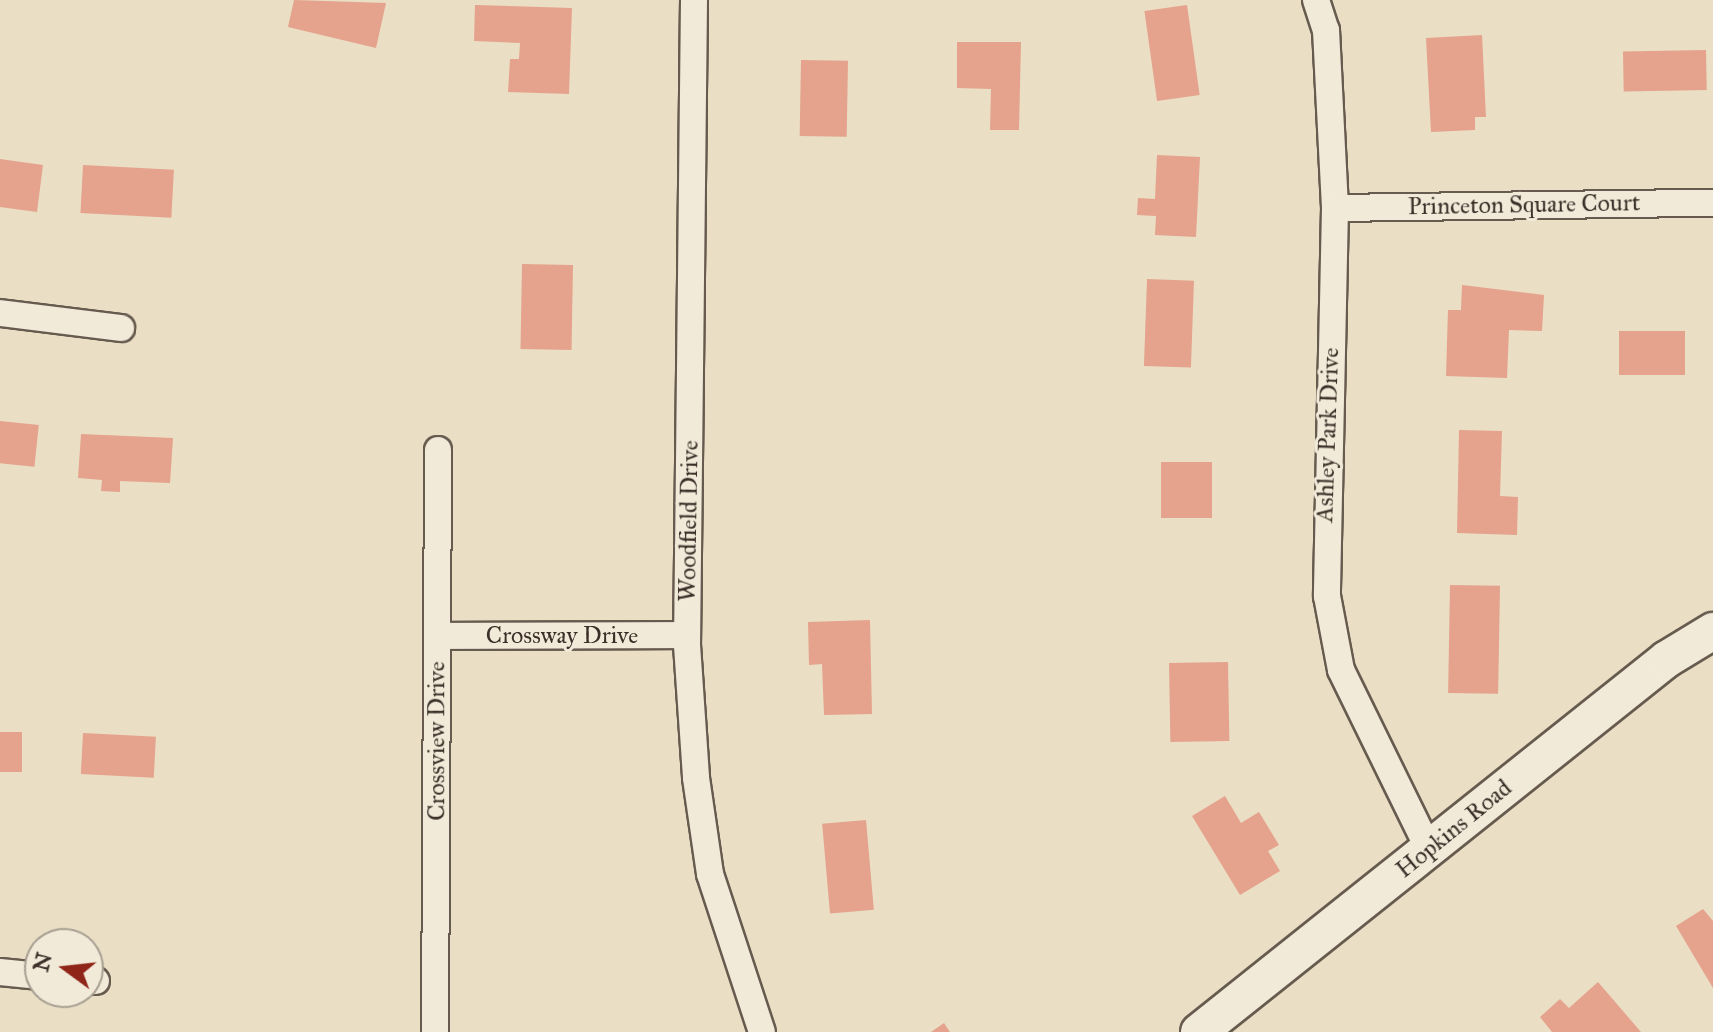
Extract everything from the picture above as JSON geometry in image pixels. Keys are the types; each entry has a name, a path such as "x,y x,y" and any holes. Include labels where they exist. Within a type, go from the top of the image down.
{"main road":[{"name":"Hopkins Road","path":"1199,1032 1667,659 1713,631"}],"street":[{"name":"Woodfield Drive","path":"694,0 687,635 710,874 762,1032"},
{"name":"Ashley Park Drive","path":"1316,0 1326,30 1335,208 1327,596 1341,670 1429,850"},
{"name":"Princeton Square Court","path":"1335,208 1713,203"},
{"path":"0,313 121,328"},
{"name":"Crossview Drive","path":"435,1032 438,450"},
{"name":"Crossway Drive","path":"437,636 687,635"},
{"path":"0,972 24,974"}],"building":[{"path":"294,0 386,3 376,48 288,27"},
{"path":"475,5 572,8 569,94 508,92 510,59 519,59 520,43 474,41"},
{"path":"1187,5 1200,95 1157,101 1144,11"},
{"path":"1482,35 1486,117 1475,117 1475,130 1431,132 1426,38"},
{"path":"957,42 1021,42 1019,130 990,130 991,89 957,88"},
{"path":"1706,50 1707,90 1624,91 1623,51"},
{"path":"801,60 848,61 847,137 800,136"},
{"path":"1157,155 1200,157 1196,237 1155,235 1156,216 1137,215 1138,198 1155,199"},
{"path":"0,159 43,165 37,212 0,207"},
{"path":"83,165 174,170 171,218 80,213"},
{"path":"522,264 573,265 572,350 521,349"},
{"path":"1147,279 1194,281 1191,368 1144,366"},
{"path":"1462,285 1544,295 1542,331 1509,330 1507,378 1446,376 1448,310 1461,310"},
{"path":"1619,331 1685,331 1685,375 1619,375"},
{"path":"0,421 39,425 34,467 0,463"},
{"path":"1459,430 1502,431 1500,496 1518,497 1517,535 1457,533"},
{"path":"81,434 173,438 170,483 120,481 120,492 101,491 102,480 78,478"},
{"path":"1161,462 1212,462 1212,518 1161,518"},
{"path":"1450,585 1500,586 1498,694 1448,693"},
{"path":"870,620 872,714 824,715 822,664 809,665 808,622"},
{"path":"1228,662 1229,741 1170,742 1169,663"},
{"path":"0,732 22,732 22,772 0,772"},
{"path":"83,733 156,737 154,778 81,774"},
{"path":"1225,796 1241,823 1259,812 1279,845 1268,851 1280,871 1240,895 1192,816"},
{"path":"866,820 874,910 830,913 822,824"},
{"path":"1703,909 1713,921 1713,988 1676,926"},
{"path":"1598,982 1641,1032 1552,1032 1540,1017 1560,999 1569,1008"},
{"path":"944,1023 950,1032 931,1032"}]}
